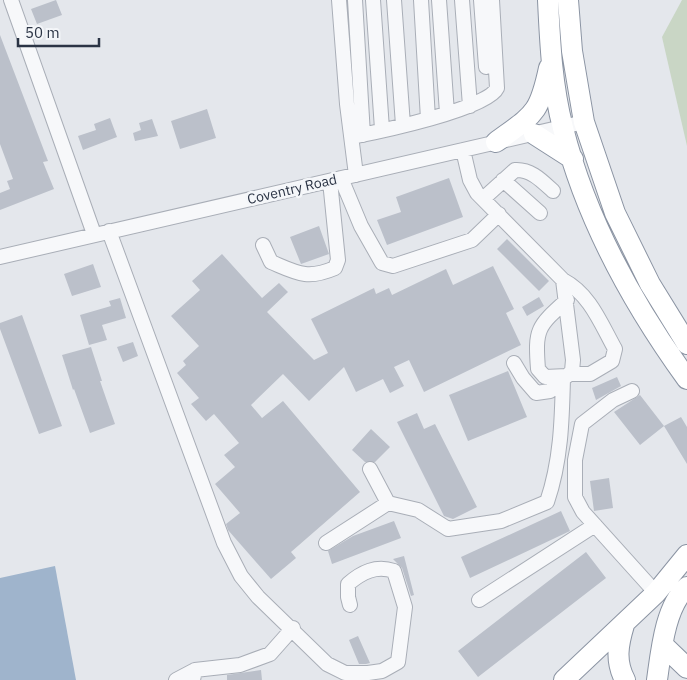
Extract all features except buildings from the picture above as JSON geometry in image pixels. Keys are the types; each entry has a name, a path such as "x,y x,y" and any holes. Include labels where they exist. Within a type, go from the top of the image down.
{"highway":[{"path":"548,0 551,57 563,128 594,218 632,298 687,379"},
{"path":"568,0 572,51 584,122 623,233 650,284 687,344"},
{"path":"496,142 534,112 541,100 551,57"},
{"path":"534,134 573,159"},
{"path":"564,680 656,593 687,556"},
{"path":"657,680 669,614 676,599 687,586"},
{"path":"624,625 618,644 618,657 625,680"},
{"path":"664,646 687,668"}],"street":[{"path":"11,0 94,234"},
{"path":"339,0 357,136"},
{"path":"355,0 356,175"},
{"path":"373,0 382,129"},
{"path":"394,0 403,125"},
{"path":"421,0 428,118"},
{"path":"439,0 447,113"},
{"path":"462,0 470,106"},
{"path":"481,0 489,98"},
{"path":"357,136 447,113 489,98 496,88 492,0"},
{"name":"Coventry Road","path":"0,257 109,230 584,122"},
{"path":"463,150 470,180 477,192 563,280 574,286 591,305 615,349 612,361 590,374 545,377 540,373 536,344 537,335 544,320 567,300"},
{"path":"484,198 515,170 523,170 535,175 553,191"},
{"path":"336,179 382,263 393,266 472,240 499,214"},
{"path":"263,245 271,262 303,275 318,275 335,268 338,260 336,179"},
{"path":"503,180 540,213"},
{"path":"109,230 224,543 241,576 277,616 293,628 327,664 345,673 382,671 398,662 405,607 394,571 387,568 373,569 359,575 348,584 350,605"},
{"path":"514,363 523,378 536,393 550,392 566,376 574,360 563,280"},
{"path":"326,543 388,503 418,510 448,530 501,521 547,502 554,482 559,455 566,376"},
{"path":"632,391 613,400 582,424 575,460 575,497 583,512 656,593"},
{"path":"370,469 388,503"},
{"path":"479,600 595,525"},
{"path":"176,680 240,665 270,654 293,628"}],"green space":[{"path":"682,0 687,0 687,146 662,37"}],"water":[{"path":"55,566 76,680 0,680 0,578"}]}
